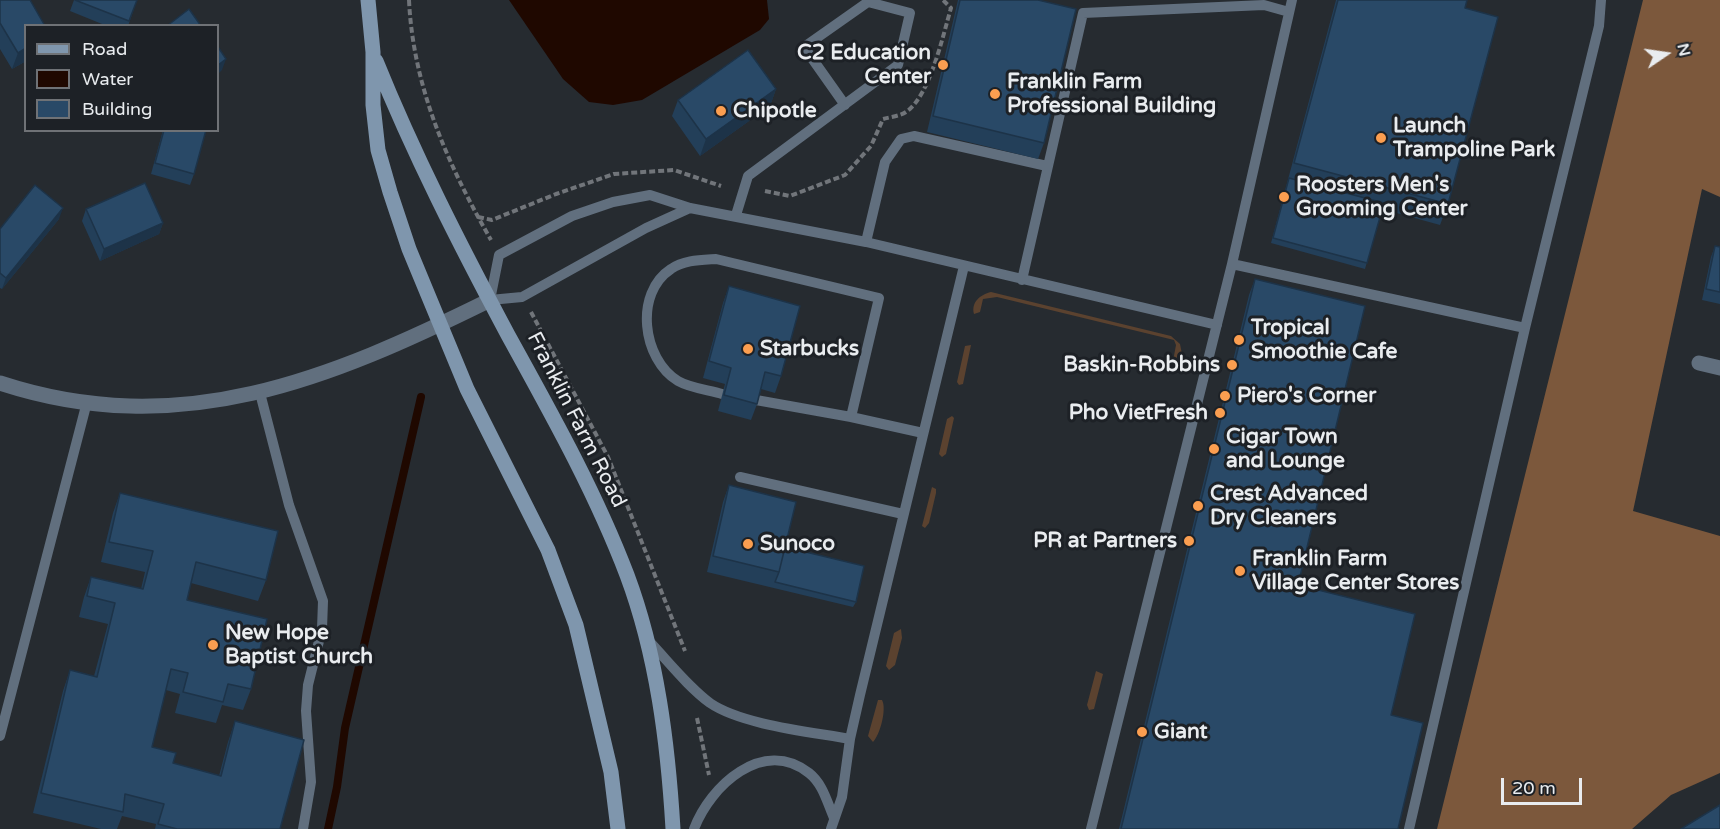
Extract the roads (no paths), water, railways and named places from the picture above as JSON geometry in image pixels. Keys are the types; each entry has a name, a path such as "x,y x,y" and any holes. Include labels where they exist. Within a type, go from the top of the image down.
{"main road":[{"name":"Franklin Farm Road","path":"368,0 373,52 373,105 378,150 409,249 467,389 548,550 576,626 611,772 618,829"},
{"name":"Franklin Farm Road","path":"373,52 414,151 594,495 627,577 646,638 662,715 673,829"}],"street":[{"path":"0,383 20,390 87,402 136,406 192,404 260,393 337,370 490,300"},
{"path":"1699,363 1720,368"}],"lane":[{"path":"1091,829 1232,264 1292,0"},
{"path":"1409,829 1525,328 1599,26 1601,0"},
{"path":"736,216 748,176 845,105 898,65 910,13 868,2 804,47 845,105"},
{"path":"1022,280 1083,13 1264,5 1289,12"},
{"path":"866,242 885,162 901,140 914,136 1047,166"},
{"path":"690,208 646,228 522,297 490,300 499,255 572,216 613,202 650,195 690,208 866,242 1216,325"},
{"path":"722,394 679,381 665,369 649,339 647,309 659,278 672,267 692,260 716,259 879,298 851,417"},
{"path":"1232,264 1525,328"},
{"path":"831,829 842,797 850,740 964,266"},
{"path":"260,393 289,505 324,601 322,628 308,685 306,711 312,782 303,829"},
{"path":"756,400 851,417 923,434"},
{"path":"0,736 87,402"},
{"path":"740,477 903,514"},
{"path":"646,638 691,686 713,705 754,720 850,740"},
{"path":"694,829 699,816 720,787 744,768 768,760 794,763 810,774 821,786 834,818"}],"water":[{"path":"509,0 767,0 769,19 760,30 642,100 613,105 589,102 563,79"}],"waterway":[{"path":"328,829 337,787 345,728 421,397"}],"place":[{"name":"C2 Education Center","path":"943,65"},
{"name":"Franklin Farm Professional Building","path":"995,94"},
{"name":"Chipotle","path":"721,111"},
{"name":"Launch Trampoline Park","path":"1381,138"},
{"name":"Roosters Men's Grooming Center","path":"1284,197"},
{"name":"Tropical Smoothie Cafe","path":"1239,340"},
{"name":"Starbucks","path":"748,349"},
{"name":"Baskin-Robbins","path":"1232,365"},
{"name":"Piero's Corner","path":"1225,396"},
{"name":"Pho VietFresh","path":"1220,413"},
{"name":"Cigar Town and Lounge","path":"1214,449"},
{"name":"Crest Advanced Dry Cleaners","path":"1198,506"},
{"name":"PR at Partners","path":"1189,541"},
{"name":"Sunoco","path":"748,544"},
{"name":"Franklin Farm Village Center Stores","path":"1240,571"},
{"name":"New Hope Baptist Church","path":"213,645"},
{"name":"Giant","path":"1142,732"}]}
